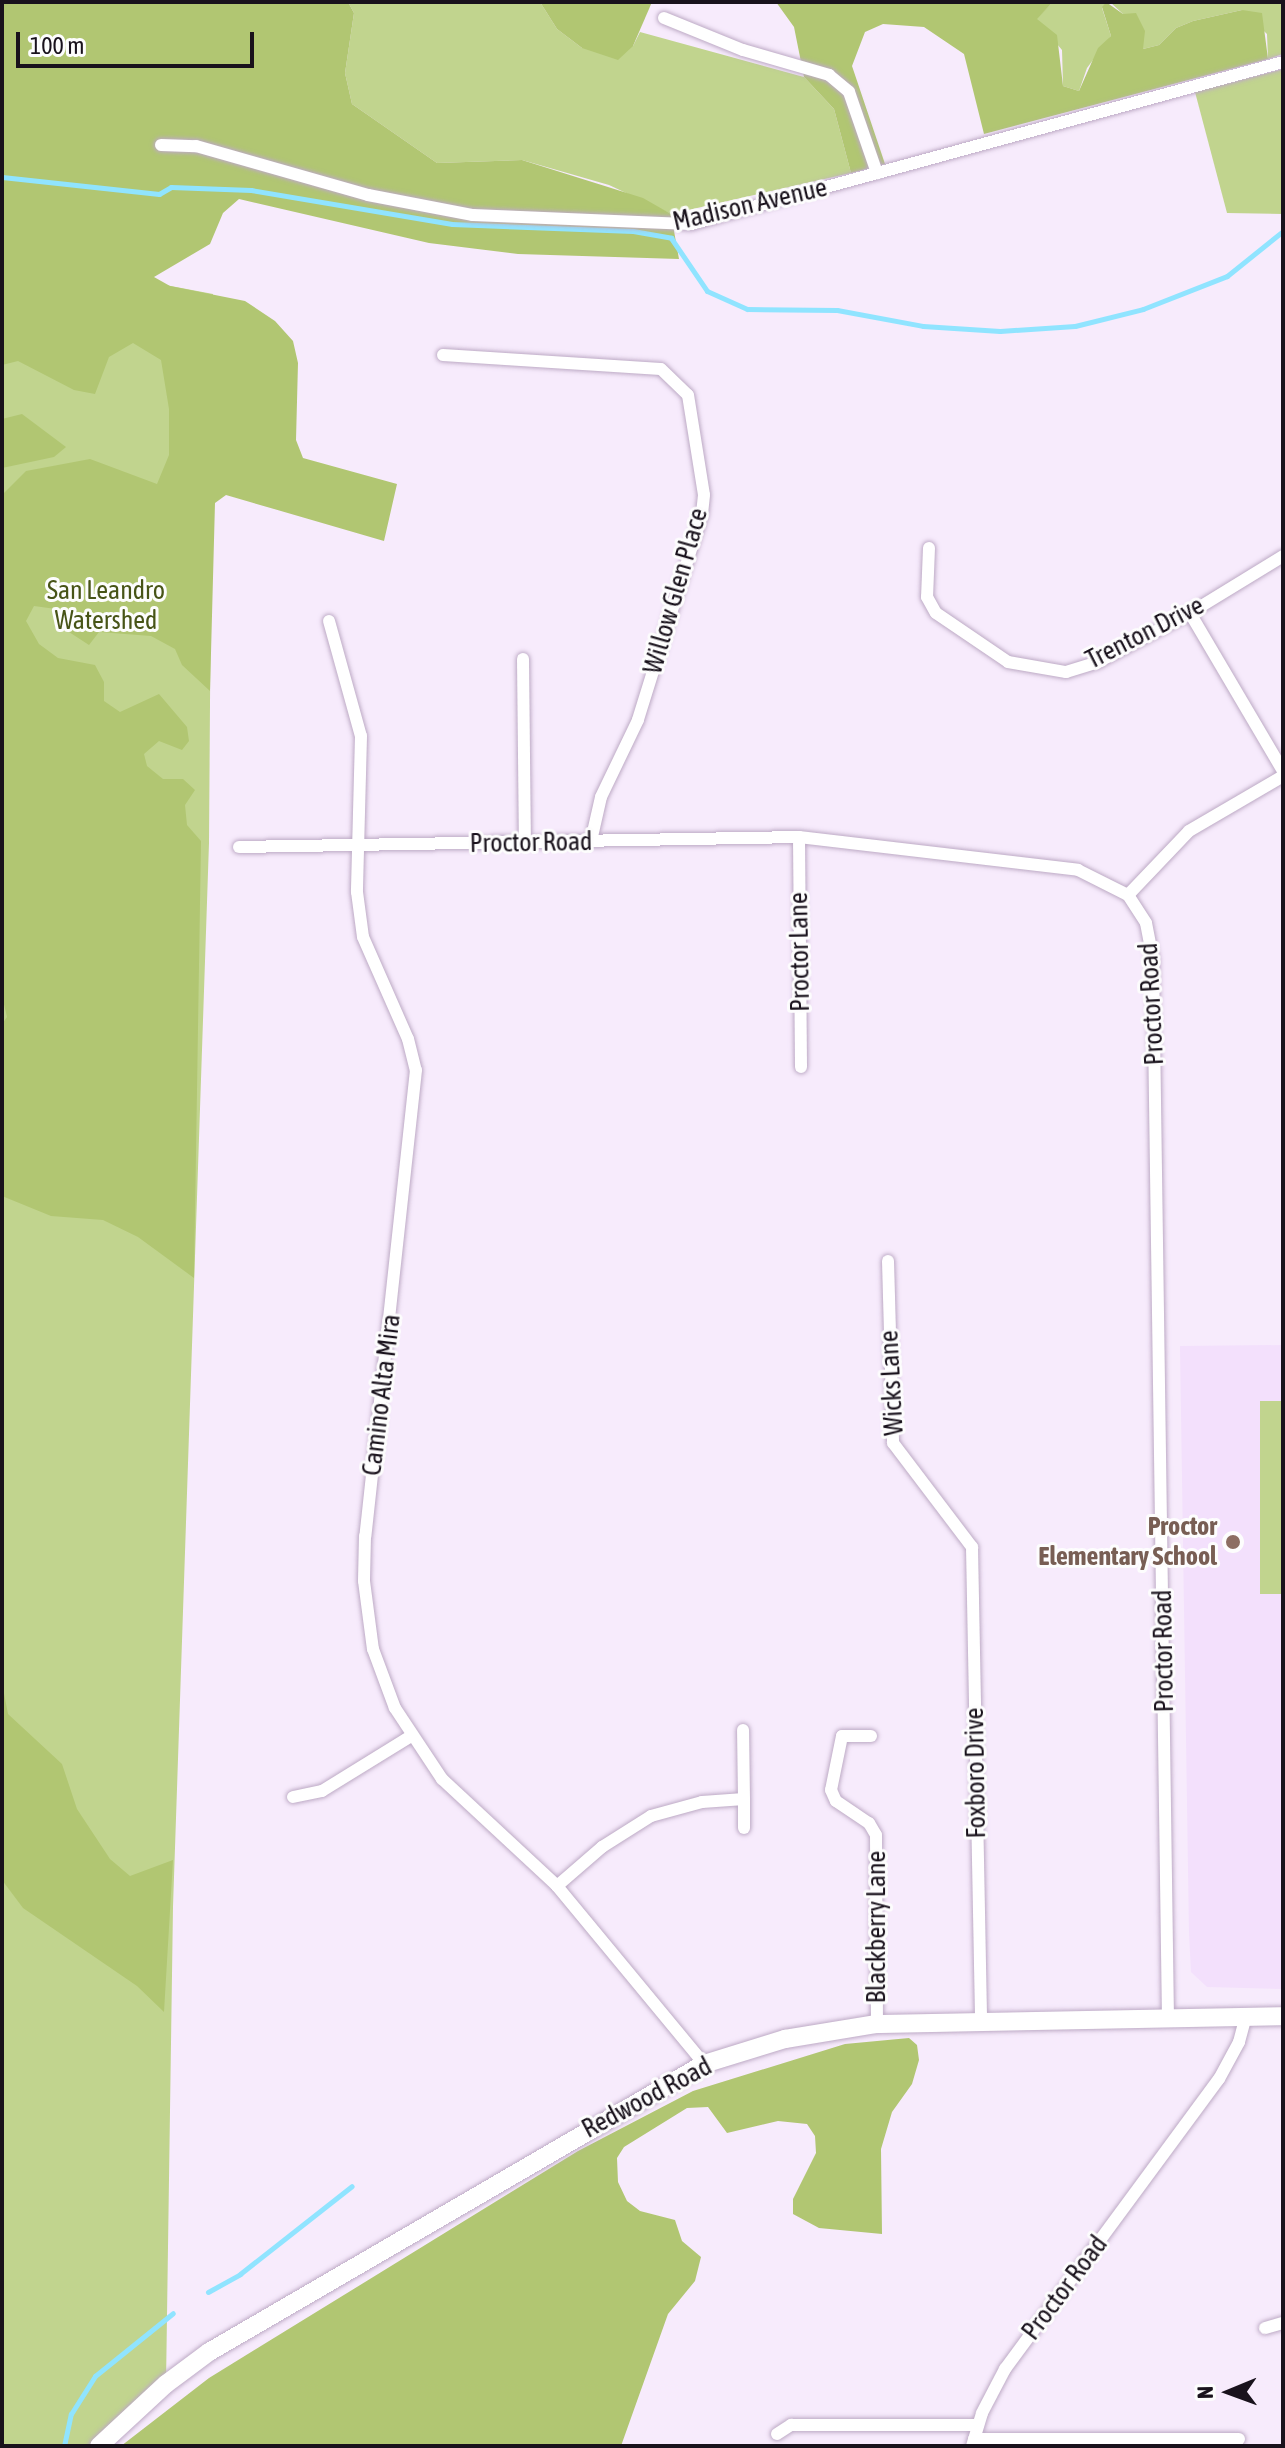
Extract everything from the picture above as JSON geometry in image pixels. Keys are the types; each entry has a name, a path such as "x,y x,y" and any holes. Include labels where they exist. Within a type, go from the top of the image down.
{"main road":[{"name":"Redwood Road","path":"99,2446 166,2384 209,2352 704,2064 811,2033 877,2024 981,2019 1283,2016"}],"street":[{"path":"664,18 743,50 829,75 849,92 877,173"},
{"name":"Madison Avenue","path":"161,145 196,146 368,195 473,215 589,224 691,224 1283,62"},
{"name":"Willow Glen Place","path":"443,355 661,369 688,395 704,495 702,514 638,720 601,797 591,841"},
{"name":"Trenton Drive","path":"929,548 927,597 936,613 1008,662 1037,670 1066,672 1098,662 1190,613 1283,556"},
{"path":"1128,895 1189,831 1283,773 1190,613"},
{"name":"Camino Alta Mira","path":"329,621 361,736 357,848 363,937 408,1039 416,1070 364,1581 377,1665 411,1736 455,1792 557,1886 704,2064"},
{"path":"523,659 525,842"},
{"name":"Proctor Road","path":"239,847 357,848 799,837 1078,870 1128,895 1146,923 1153,959 1168,2016"},
{"name":"Proctor Lane","path":"799,837 801,1067"},
{"name":"Wicks Lane","path":"888,1261 893,1443 959,1532"},
{"name":"Foxboro Drive","path":"959,1532 972,1547 981,2019"},
{"path":"743,1730 744,1828"},
{"path":"293,1797 322,1791 411,1736"},
{"name":"Blackberry Lane","path":"871,1736 842,1736 831,1790 836,1801 869,1823 876,1835 877,2024"},
{"path":"557,1886 602,1847 651,1816 702,1802 744,1799"},
{"name":"Proctor Road","path":"973,2442 978,2425 1013,2358 1219,2079 1239,2042 1246,2016"},
{"path":"1265,2328 1283,2323"},
{"path":"777,2434 791,2425 978,2425"},
{"path":"973,2442 1239,2439"}],"shaded area":[{"name":"Proctor Elementary School","path":"1283,1345 1283,1989 1207,1987 1191,1972 1189,1932 1180,1346"}],"green space":[{"path":"2,2 348,2 354,13 345,73 352,104 437,163 522,160 643,198 671,214 679,259 518,254 429,243 239,199 223,213 210,244 154,277 170,286 245,301 275,321 293,341 298,363 296,440 303,458 397,484 384,541 226,495 215,503 210,691 182,665 175,649 151,636 99,632 89,645 69,632 56,609 34,606 26,621 39,644 58,658 95,665 104,682 104,701 120,712 159,694 187,727 189,741 182,750 159,741 144,754 147,766 163,779 183,779 195,790 185,805 187,825 201,841 194,1278 138,1237 103,1220 51,1216 2,1196 2,1024 7,1017 2,996 2,495 26,471 90,459 157,484 169,455 169,409 161,360 133,343 109,357 95,394 74,390 18,361 2,365"},
{"path":"348,2 540,2 557,29 582,48 633,46 640,32 804,77 834,109 851,173 671,214 609,185 522,160 437,163 352,104 345,73 354,13"},
{"path":"540,2 652,2 633,46 618,60 582,48 557,29"},
{"path":"776,2 1076,2 1052,3 1037,19 1057,35 1063,86 1079,91 1098,48 1111,36 1102,7 1106,2 1123,14 1136,13 1145,31 1143,49 1159,45 1176,28 1193,21 1242,10 1262,13 1268,59 984,134 964,54 924,27 883,24 865,32 852,66 885,164 851,173 834,109 804,77 794,27"},
{"path":"1106,2 1102,8 1111,36 1087,68 1079,91 1063,86 1062,50 1036,19 1052,3"},
{"path":"1110,2 1281,2 1283,54 1268,59 1267,34 1242,10 1193,21 1176,28 1159,45 1143,49 1123,14"},
{"path":"1283,69 1283,214 1227,213 1195,92"},
{"name":"San Leandro Watershed","path":"2,254 213,294 209,843 173,1907 166,2384 99,2446 2,2446"},
{"path":"22,414 66,447 54,457 2,468 2,419"},
{"path":"1260,1401 1283,1401 1283,1594 1260,1594"},
{"path":"2,1683 8,1714 62,1764 77,1809 110,1859 130,1876 173,1860 164,2012 137,1986 23,1908 2,1880"},
{"path":"909,2038 917,2045 919,2060 912,2084 892,2112 881,2149 882,2234 819,2228 793,2214 793,2199 816,2153 815,2136 807,2124 778,2121 727,2133 708,2107 687,2108 624,2147 617,2158 618,2182 627,2201 640,2211 675,2220 682,2241 701,2257 695,2281 668,2314 621,2446 121,2446 209,2378 578,2151 693,2091 845,2044"}],"waterway":[{"path":"2,177 159,194 171,187 251,190 452,224 633,231 671,238 707,291 747,309 837,310 923,326 1000,331 1075,326 1143,309 1227,276 1283,231"},
{"path":"208,2292 240,2274 352,2186"},
{"path":"64,2446 71,2414 95,2376 173,2313"}],"place":[{"name":"Proctor Elementary School","path":"1233,1542"}]}
